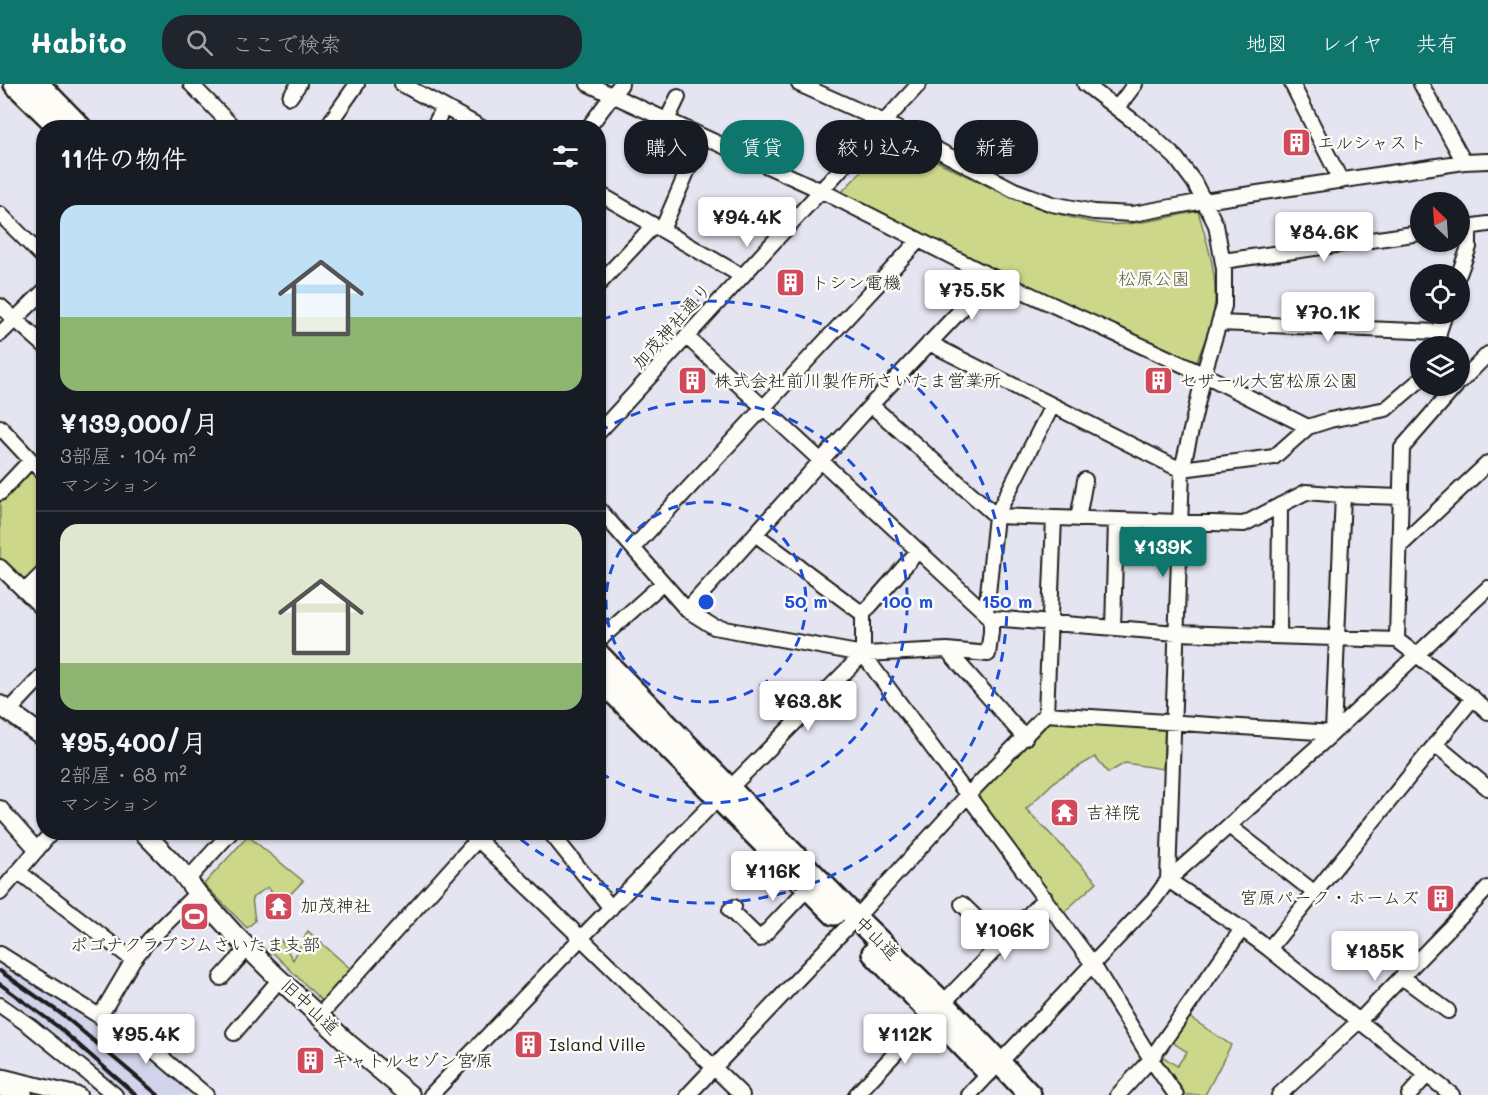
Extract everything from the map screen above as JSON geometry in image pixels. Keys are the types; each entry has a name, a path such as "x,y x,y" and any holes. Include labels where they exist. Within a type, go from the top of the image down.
{"highway":[{"path":"15,84 52,120"},
{"path":"38,84 73,120"},
{"path":"48,84 81,120"},
{"name":"中山道","path":"606,663 725,793 807,889 852,923"},
{"name":"中山道","path":"606,684 725,793 994,1069 1030,1095"},
{"name":"中山道","path":"994,1069 1010,1095"}],"main road":[{"path":"4,708 36,731"},
{"name":"旧中山道","path":"150,840 279,979 410,1095"}],"street":[{"path":"191,84 226,120"},
{"path":"290,97 299,84"},
{"path":"332,120 357,84"},
{"path":"402,84 468,120"},
{"path":"588,84 616,90 667,120 678,96"},
{"path":"799,84 880,120"},
{"name":"加茂神社通り","path":"886,120 919,84"},
{"path":"1085,84 1149,133 1176,158 1194,182 1216,225 1223,261 1224,306 1182,469 1168,880"},
{"path":"1117,108 1135,84"},
{"path":"1292,84 1341,181"},
{"path":"1421,84 1464,162"},
{"path":"594,120 616,90"},
{"path":"437,120 444,107"},
{"path":"708,139 822,191 992,277 1205,375 1308,427"},
{"path":"983,174 1023,194 1053,204 1094,212 1133,214 1204,201 1464,162 1488,161"},
{"path":"606,277 658,228 684,174"},
{"name":"加茂神社通り","path":"606,424 837,174"},
{"path":"606,198 742,276"},
{"path":"0,214 36,250"},
{"path":"1470,226 1488,224"},
{"path":"1223,261 1410,234"},
{"path":"633,548 919,240"},
{"path":"687,610 871,405 992,277"},
{"path":"0,334 36,299"},
{"path":"0,306 36,338"},
{"path":"1219,322 1439,332"},
{"path":"1439,336 1442,324"},
{"path":"687,337 988,615 1177,633 1397,640 1488,712"},
{"path":"929,343 1182,469 1274,457 1308,427 1330,420 1386,409 1410,389"},
{"path":"1470,372 1488,354"},
{"path":"1397,640 1402,448 1448,396"},
{"path":"871,405 996,516 1181,524 1244,524 1306,492 1401,497"},
{"path":"606,517 687,610 714,627 863,654 947,650 988,654 992,632 988,615 996,516 1052,406"},
{"path":"0,427 36,465"},
{"path":"0,493 31,460"},
{"path":"1400,546 1488,463"},
{"path":"1078,519 1085,480"},
{"path":"1333,733 1343,495"},
{"path":"1279,636 1280,506"},
{"path":"688,1095 1046,714 1054,518"},
{"path":"1113,628 1116,521"},
{"path":"755,534 862,614"},
{"path":"918,551 862,614 863,654 1092,963 1176,1095"},
{"path":"0,567 36,602"},
{"path":"25,591 36,580"},
{"path":"606,634 663,583"},
{"path":"969,1095 1155,898 1168,880 1333,733 1488,588"},
{"path":"947,650 1025,738"},
{"path":"431,1095 610,908 863,654"},
{"path":"4,708 36,681"},
{"path":"1269,949 1473,698"},
{"path":"1046,714 1333,733"},
{"path":"1436,744 1488,788"},
{"path":"0,808 37,850"},
{"path":"1229,826 1315,893"},
{"path":"0,893 45,840"},
{"path":"100,1016 133,960 225,840"},
{"path":"319,1016 470,840"},
{"path":"477,840 742,1095"},
{"path":"556,840 610,908"},
{"path":"19,872 133,960"},
{"path":"1168,880 1269,949 1452,1095"},
{"path":"1279,1095 1358,1022 1488,888"},
{"path":"734,907 730,910 760,939 807,889"},
{"path":"856,1095 1045,898"},
{"path":"962,904 1002,943"},
{"path":"1118,1095 1151,1059 1242,929"},
{"path":"221,978 248,948"},
{"path":"0,954 152,1049 206,1095"},
{"path":"1402,977 1448,1011"},
{"path":"234,1033 279,979"},
{"path":"0,1005 30,1026 115,1095"},
{"path":"0,1076 79,1095"},
{"path":"1409,1095 1426,1076"},
{"path":"0,1089 25,1095"}],"shaded area":[{"path":"0,961 143,1053 198,1095 126,1095 64,1040 0,992"}],"green space":[{"name":"松原公園","path":"942,164 954,170 954,174 962,174 1023,201 1077,219 1103,224 1151,221 1198,211 1211,260 1215,298 1211,324 1196,364 839,195 859,174 942,174"},
{"path":"29,471 36,473 36,574 29,581 22,580 0,558 0,501"},
{"path":"1047,720 1165,725 1163,769 1125,763 1108,773 1095,757 1056,780 1026,809 1097,882 1062,914 979,799 980,793"},
{"path":"244,840 253,840 303,881 280,905 268,887 252,898 255,921 247,928 204,884"},
{"path":"308,931 353,971 324,1003 268,948 281,940 293,960"},
{"path":"1189,1017 1231,1045 1205,1095 1183,1095 1162,1063 1162,1056 1177,1066 1187,1052 1172,1042"}],"railway":[{"path":"0,971 63,1015 158,1095"},
{"path":"0,984 57,1026 136,1095"}],"place":[{"name":"エルシャスト","path":"1296,143"},
{"name":"トシン電機","path":"790,283"},
{"name":"株式会社前川製作所さいたま営業所","path":"693,381"},
{"name":"セザール大宮松原公園","path":"1158,381"},
{"name":"吉祥院","path":"1065,813"},
{"name":"宮原パーク・ホームズ","path":"1440,898"},
{"name":"加茂神社","path":"279,906"},
{"name":"ポゴナクラブジムさいたま支部","path":"195,916"},
{"name":"Island Ville","path":"528,1045"},
{"name":"キャトルセゾン宮原","path":"310,1061"}]}
